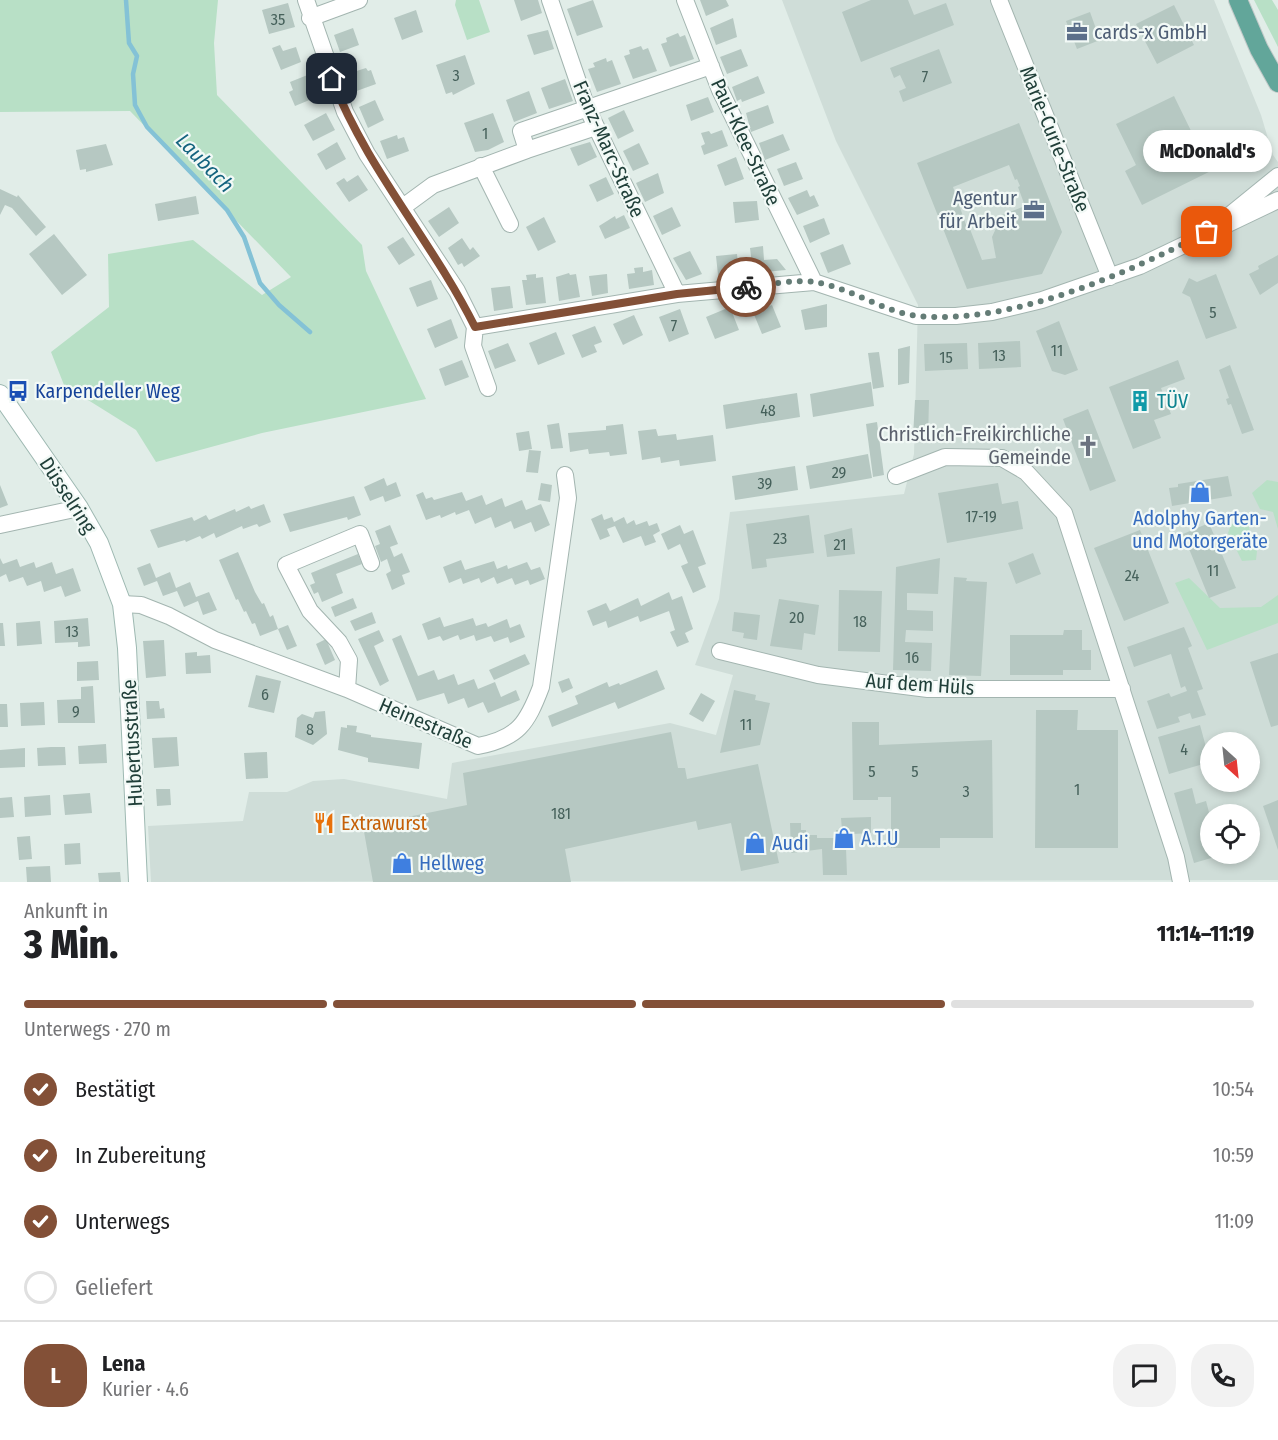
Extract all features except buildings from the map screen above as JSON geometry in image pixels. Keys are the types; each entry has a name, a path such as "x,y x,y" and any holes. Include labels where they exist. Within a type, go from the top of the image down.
{"main road":[{"path":"1238,0 1259,49 1278,83"}],"street":[{"path":"306,0 310,18 345,112 367,154 457,291 475,327 473,346 488,388"},
{"path":"310,18 359,0"},
{"name":"Franz-Marc-Straße","path":"550,0 587,108 677,294"},
{"name":"Paul-Klee-Straße","path":"685,0 711,66 761,177 814,282"},
{"name":"Marie-Curie-Straße","path":"999,0 1110,277"},
{"path":"527,150 521,131 711,66"},
{"path":"403,207 433,185 481,166 596,127"},
{"path":"481,166 510,224"},
{"path":"1214,229 1278,176"},
{"path":"475,327 677,294 814,282 916,316 956,316 992,312 1042,300 1148,263 1214,229 1278,200"},
{"name":"Düsselring","path":"0,394 79,508 103,553 122,604"},
{"path":"896,476 945,457 1002,458 1026,472 1064,513 1176,857 1181,882"},
{"name":"Heinestraße","path":"122,604 141,605 159,612 215,640 347,689 478,746 515,734 531,715 541,687 568,498 565,475"},
{"path":"0,525 79,508"},
{"path":"347,689 349,660 339,642 310,611 286,565 360,534 371,563"},
{"name":"Hubertusstraße","path":"122,604 128,670 138,882"},
{"name":"Auf dem Hüls","path":"720,651 818,675 928,689 1122,689"}],"shaded area":[{"path":"782,0 1214,0 1261,115 1273,155 1278,162 1278,880 151,882 148,826 243,821 249,792 287,792 313,781 344,779 447,799 452,763 670,723 716,735 733,675 695,665 719,599 730,512 904,494 914,454 918,305 836,141"}],"green space":[{"path":"0,0 218,0 214,43 217,95 362,245 366,271 426,399 262,433 156,462 136,430 64,385 51,352 109,307 108,254 193,240 262,295 291,277 130,111 0,112"},
{"path":"456,0 479,0 490,32 467,40 455,5"},
{"path":"1254,0 1272,0 1278,10 1278,47"},
{"path":"1267,480 1278,482 1278,529 1273,512 1260,509 1252,493"},
{"path":"1241,522 1248,525 1257,551 1256,560 1242,561 1228,533 1231,524"},
{"path":"1189,578 1220,608 1261,607 1278,595 1278,623 1207,650 1175,583"}],"waterway":[{"name":"Laubach","path":"126,0 129,43 137,56 133,74 135,105 147,127 227,210 244,237 260,283 279,305 310,332"}],"way so far":[{"path":"746,287 814,282 916,316 956,316 992,312 1042,300 1125,272 1148,263 1207,232"}],"place":[{"name":"cards-x GmbH","path":"1077,32"},
{"name":"Agentur für Arbeit","path":"1034,210"},
{"name":"McDonald's","path":"1207,232"},
{"name":"Karpendeller Weg","path":"18,391"},
{"name":"TÜV","path":"1140,401"},
{"name":"Christlich-Freikirchliche Gemeinde","path":"1088,446"},
{"name":"Adolphy Garten- und Motorgeräte","path":"1200,492"},
{"name":"Extrawurst","path":"324,823"},
{"name":"A.T.U","path":"844,838"},
{"name":"Audi","path":"755,843"},
{"name":"Hellweg","path":"402,863"}],"route":[{"path":"332,79 345,112 367,154 457,291 475,327 677,294 746,287"}]}
